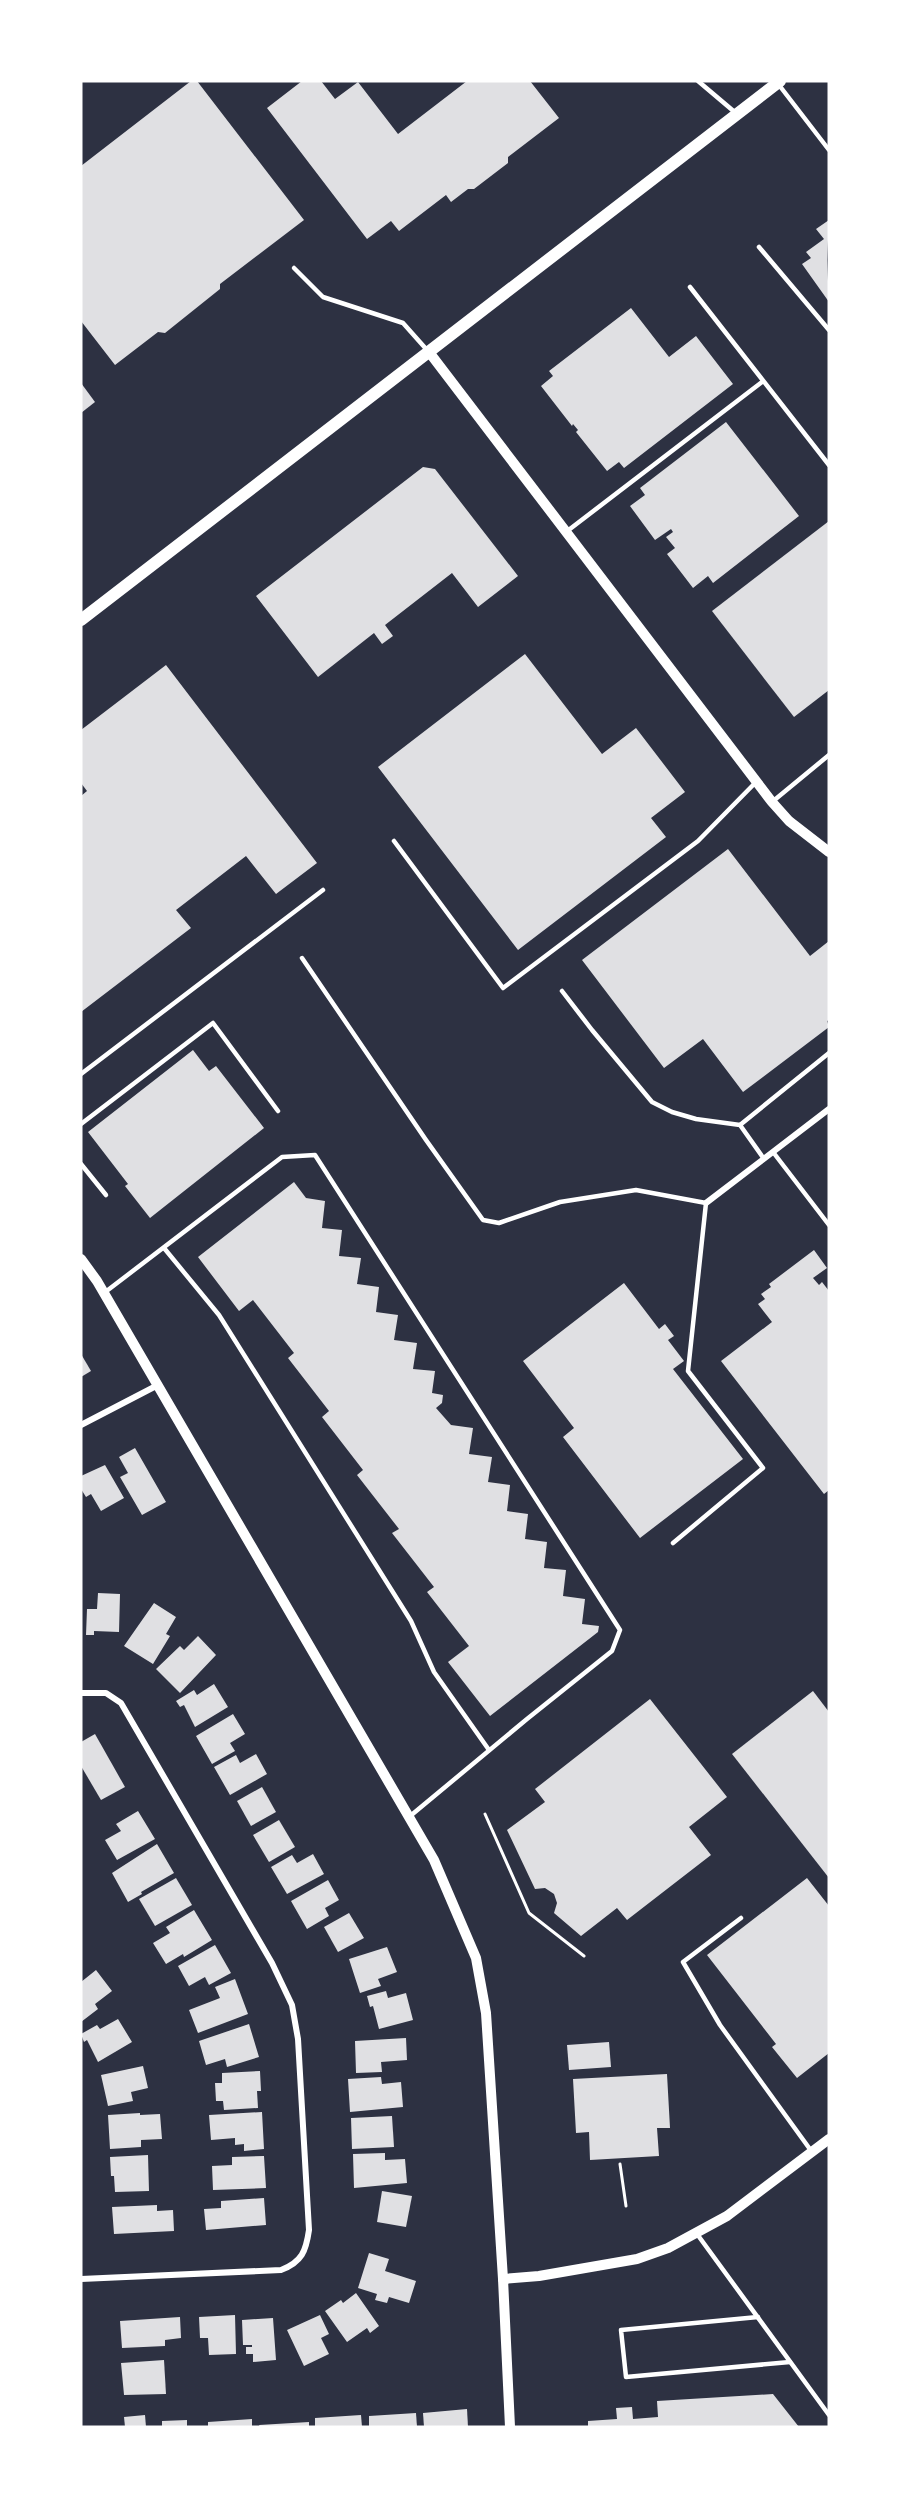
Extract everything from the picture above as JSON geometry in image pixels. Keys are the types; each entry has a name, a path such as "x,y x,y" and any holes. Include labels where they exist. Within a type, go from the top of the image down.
{"main road":[{"path":"81,620 778,82"}],"street":[{"path":"429,352 772,802 789,821 829,852"},
{"path":"706,1203 829,1109"},
{"path":"81,1259 104,1293 434,1860 476,1958 486,2013 510,2427"},
{"path":"81,1425 158,1385"},
{"path":"81,1693 106,1693 121,1703 272,1963 292,2004 298,2038 309,2230 306,2249 300,2259 294,2265 281,2270 81,2279"},
{"path":"503,2279 539,2276 637,2259 668,2248 727,2216 829,2139"}],"lane":[{"path":"698,81 738,114"},
{"path":"778,82 829,150"},
{"path":"759,247 829,330"},
{"path":"294,268 322,297 403,323 429,352"},
{"path":"690,287 829,465"},
{"path":"566,532 762,382"},
{"path":"772,802 829,755"},
{"path":"394,841 503,988 698,841 757,781"},
{"path":"81,1074 323,890"},
{"path":"302,958 483,1220 499,1223 560,1202 636,1190 706,1203 688,1371 763,1468 673,1543"},
{"path":"562,991 652,1102 672,1112 696,1119 740,1125 829,1053"},
{"path":"81,1124 213,1023 278,1111"},
{"path":"740,1125 764,1159"},
{"path":"773,1152 829,1225"},
{"path":"104,1293 282,1157 315,1155 621,1630 612,1651 409,1818"},
{"path":"81,1164 106,1195"},
{"path":"164,1248 219,1315 411,1621 434,1672 489,1750"},
{"path":"741,1918 683,1962 720,2025 812,2152"},
{"path":"697,2234 829,2415"},
{"path":"758,2317 621,2330 626,2377 790,2362"}],"path":[{"path":"485,1814 528,1912 584,1956"},
{"path":"620,2164 626,2205"}],"building":[{"path":"191,81 197,81 304,220 220,284 220,289 165,333 158,332 115,365 81,321 81,166"},
{"path":"302,81 321,81 335,99 358,82 398,134 467,81 530,81 559,118 508,157 508,163 474,189 468,189 451,202 446,195 399,231 391,221 367,239 267,108"},
{"path":"829,220 827,260 829,302 802,264 811,258 806,252 824,239 816,229"},
{"path":"631,308 669,357 696,336 733,384 624,468 619,462 607,471 576,432 578,430 573,424 572,426 541,386 553,376 549,371"},
{"path":"81,383 95,402 81,413"},
{"path":"726,422 799,516 713,583 708,576 693,588 667,554 675,548 666,537 673,532 671,529 655,540 630,506 645,495 640,488"},
{"path":"423,467 435,469 518,576 478,607 452,573 385,625 393,636 382,644 374,633 318,677 256,596"},
{"path":"829,521 829,690 794,717 712,611"},
{"path":"525,654 602,754 636,728 685,792 651,818 666,837 518,950 378,767"},
{"path":"166,665 317,863 276,894 246,856 176,910 191,928 81,1012 81,796 87,791 81,783 81,730"},
{"path":"728,849 810,956 829,941 829,1020 827,1021 829,1027 743,1092 703,1039 664,1068 582,960"},
{"path":"193,1050 209,1071 216,1066 264,1128 150,1218 125,1186 128,1184 88,1132"},
{"path":"294,1182 306,1198 325,1201 322,1228 342,1230 339,1256 361,1258 357,1284 379,1287 376,1312 398,1315 394,1340 417,1343 413,1369 435,1371 432,1393 443,1395 442,1403 436,1408 451,1425 473,1428 469,1454 492,1457 488,1482 510,1485 507,1511 528,1514 525,1539 547,1542 544,1568 566,1570 563,1596 585,1599 582,1624 599,1626 598,1632 490,1716 448,1662 469,1646 427,1592 434,1587 392,1533 399,1529 357,1475 363,1470 322,1417 329,1411 288,1358 294,1353 253,1300 239,1311 198,1257"},
{"path":"814,1250 827,1268 813,1278 819,1285 822,1282 829,1291 829,1490 824,1494 721,1361 772,1322 758,1304 765,1299 761,1294 771,1287 769,1284"},
{"path":"624,1283 659,1329 665,1324 674,1336 668,1340 684,1361 673,1369 743,1459 640,1538 563,1437 574,1428 523,1361"},
{"path":"81,1354 91,1371 81,1377"},
{"path":"135,1448 166,1502 142,1515 120,1477 128,1473 119,1457"},
{"path":"105,1465 124,1498 101,1511 91,1494 86,1497 81,1489 81,1476"},
{"path":"98,1593 120,1594 119,1632 94,1631 94,1635 86,1635 87,1609 97,1609"},
{"path":"154,1603 176,1617 166,1634 170,1636 153,1664 124,1646"},
{"path":"198,1636 216,1655 180,1693 156,1669 180,1646 184,1650"},
{"path":"214,1684 228,1707 195,1727 184,1705 180,1707 176,1701 194,1690 197,1695"},
{"path":"813,1691 829,1712 829,1878 732,1754"},
{"path":"650,1699 727,1797 689,1827 711,1855 627,1920 617,1908 581,1936 554,1913 557,1903 554,1894 545,1888 535,1889 507,1830 545,1802 535,1789"},
{"path":"233,1714 245,1734 230,1743 235,1751 212,1764 196,1736"},
{"path":"95,1734 125,1787 101,1800 81,1766 81,1742"},
{"path":"256,1754 267,1774 230,1795 214,1767 236,1755 240,1763"},
{"path":"262,1787 276,1812 251,1826 237,1801"},
{"path":"138,1811 155,1839 117,1860 105,1840 121,1831 116,1824"},
{"path":"279,1820 295,1847 269,1862 253,1835"},
{"path":"157,1844 174,1873 128,1902 112,1873"},
{"path":"313,1854 324,1874 287,1894 271,1867 292,1855 297,1863"},
{"path":"176,1878 192,1905 155,1926 139,1899"},
{"path":"807,1878 829,1906 829,2053 797,2078 772,2047 776,2044 707,1955"},
{"path":"328,1880 339,1900 325,1908 329,1916 307,1929 291,1901"},
{"path":"194,1910 212,1940 184,1957 183,1954 166,1964 153,1943 170,1933 166,1927"},
{"path":"349,1913 364,1938 338,1952 324,1927"},
{"path":"215,1945 231,1973 209,1985 205,1977 189,1986 178,1966"},
{"path":"387,1947 397,1972 378,1979 381,1986 360,1993 349,1959"},
{"path":"96,1970 112,1991 95,2004 98,2009 81,2022 81,1982"},
{"path":"235,1979 248,2014 198,2033 189,2010 220,1998 215,1987"},
{"path":"386,1991 388,1998 406,1993 413,2020 379,2029 373,2006 370,2007 367,1996"},
{"path":"118,2019 132,2042 98,2062 87,2040 84,2042 81,2034 97,2025 100,2029"},
{"path":"249,2024 259,2057 227,2067 225,2059 206,2065 199,2041"},
{"path":"406,2038 407,2060 381,2062 382,2072 356,2073 355,2041"},
{"path":"609,2042 611,2067 569,2070 567,2045"},
{"path":"143,2066 148,2088 131,2092 133,2101 108,2106 101,2075"},
{"path":"260,2071 261,2091 257,2091 258,2108 224,2110 223,2101 216,2101 215,2083 222,2083 222,2073"},
{"path":"667,2074 670,2128 657,2128 659,2156 590,2160 589,2132 576,2133 573,2079"},
{"path":"381,2077 382,2084 401,2082 403,2107 350,2112 348,2079"},
{"path":"262,2112 264,2149 244,2151 244,2144 235,2145 235,2138 211,2140 209,2115"},
{"path":"140,2113 140,2115 160,2114 162,2139 141,2140 141,2147 110,2149 108,2115"},
{"path":"392,2116 394,2147 352,2149 351,2118"},
{"path":"385,2153 385,2160 405,2159 407,2183 354,2188 353,2154"},
{"path":"148,2155 149,2191 115,2192 110,2157"},
{"path":"264,2156 266,2188 213,2190 212,2166 232,2165 232,2157"},
{"path":"382,2191 412,2196 406,2227 377,2222"},
{"path":"264,2198 266,2225 206,2230 204,2209 221,2208 221,2201"},
{"path":"157,2205 157,2211 173,2210 174,2231 114,2234 112,2207"},
{"path":"369,2253 389,2259 385,2271 416,2281 409,2303 389,2297 387,2303 375,2300 377,2294 358,2288"},
{"path":"356,2293 379,2326 370,2333 367,2328 347,2342 325,2311 341,2300 343,2303"},
{"path":"235,2315 236,2354 209,2355 208,2338 200,2338 199,2317"},
{"path":"320,2315 329,2334 321,2338 329,2354 304,2366 287,2330"},
{"path":"180,2317 181,2338 165,2340 165,2346 122,2348 120,2321"},
{"path":"273,2318 276,2360 253,2362 253,2354 246,2354 246,2347 252,2347 252,2345 243,2345 242,2320"},
{"path":"164,2360 166,2394 124,2395 121,2363"},
{"path":"773,2394 799,2427 588,2427 588,2421 617,2419 616,2408 632,2407 633,2419 658,2417 657,2401"},
{"path":"467,2409 468,2427 424,2427 423,2413"},
{"path":"416,2413 417,2427 369,2427 369,2416"},
{"path":"145,2415 146,2427 125,2427 124,2417"},
{"path":"361,2415 362,2427 315,2427 315,2418"},
{"path":"252,2419 252,2427 208,2427 208,2422"},
{"path":"187,2420 187,2427 162,2427 162,2421"},
{"path":"309,2422 309,2427 260,2427 259,2425"}]}
